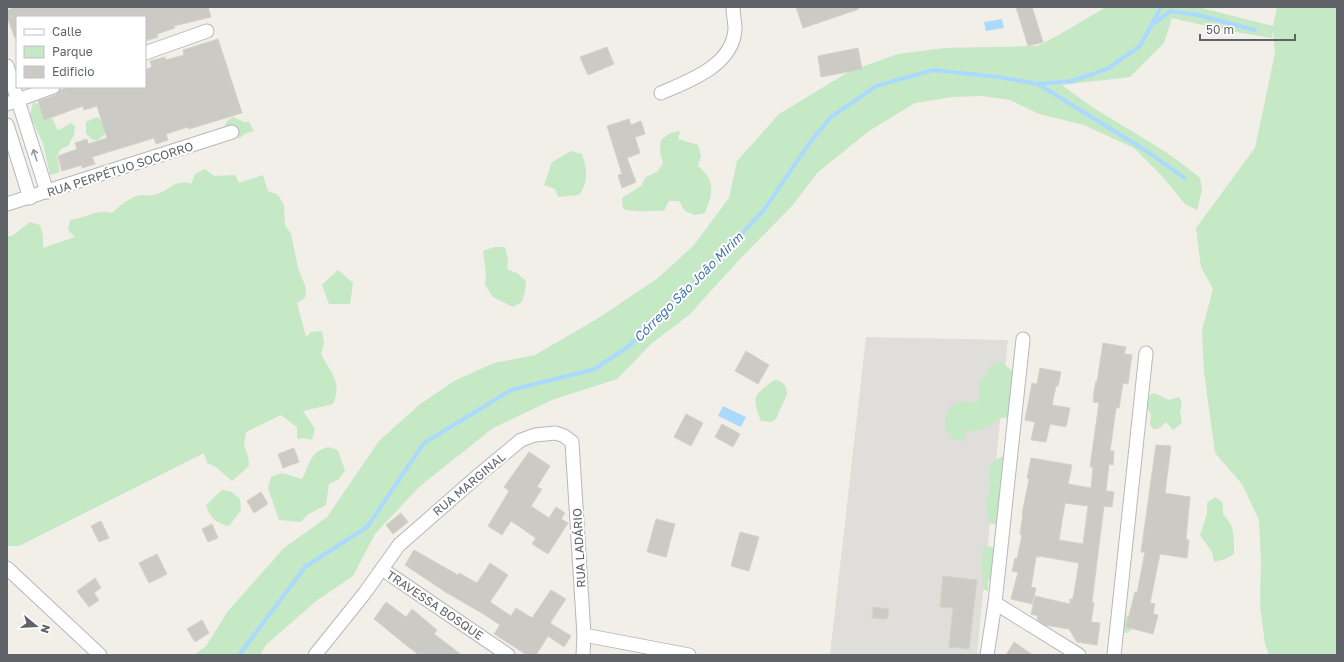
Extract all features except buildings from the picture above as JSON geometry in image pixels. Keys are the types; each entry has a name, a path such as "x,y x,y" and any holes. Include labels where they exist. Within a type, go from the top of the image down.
{"street":[{"path":"661,93 701,75 723,56 730,45 735,30 733,7"},
{"path":"146,54 207,31"},
{"path":"7,66 12,102 47,192"},
{"path":"12,102 50,88"},
{"path":"7,125 30,198"},
{"name":"RUA PERPÉTUO SOCORRO","path":"7,204 30,198 232,132"},
{"path":"987,655 995,603 1023,339"},
{"path":"1114,655 1146,353"},
{"name":"RUA MARGINAL","path":"316,655 400,545 415,530 522,440 535,434 556,433 564,436 572,442"},
{"name":"RUA LADÁRIO","path":"572,442 584,635 583,655"},
{"path":"7,568 100,655"},
{"name":"TRAVESSA BOSQUE","path":"382,569 508,655"},
{"path":"995,603 1079,655"},
{"path":"584,635 685,655"}],"shaded area":[{"path":"866,337 1008,340 977,655 830,655"}],"green space":[{"path":"1106,7 1198,7 1273,26 1277,7 1337,7 1337,655 1269,655 1265,644 1260,605 1261,561 1259,520 1242,484 1215,453 1204,372 1202,330 1213,289 1201,267 1196,228 1255,148 1275,53 1273,31 1272,38 1230,31 1172,18 1164,43 1130,77 1062,85 1099,112 1166,152 1200,178 1202,190 1197,210 1185,204 1162,176 1134,148 1084,125 1039,114 1010,100 983,96 953,97 915,103 869,131 817,173 792,206 739,260 690,314 651,344 617,379 552,400 493,428 419,487 375,534 353,576 316,601 266,645 260,655 194,655 206,646 228,611 284,548 327,517 379,441 419,405 454,381 494,363 535,355 597,319 658,278 694,245 729,198 737,161 779,114 850,71 898,54 944,48 1037,46"},
{"path":"33,102 48,112 57,129 59,130 71,123 75,126 74,135 68,146 61,149 57,156 60,172 50,175 43,143 30,116"},
{"path":"97,117 101,120 106,133 98,140 93,140 86,134 86,122"},
{"path":"233,117 244,122 249,122 254,131 244,134 240,138 229,137 228,129 225,125 228,120"},
{"path":"680,131 678,139 698,145 701,156 698,166 708,177 710,182 711,193 705,213 695,215 685,211 679,201 669,201 664,211 638,211 623,209 622,198 641,186 646,177 657,172 663,163 660,152 661,140 670,133"},
{"path":"571,151 582,154 586,170 586,180 579,195 558,197 555,189 544,185 552,162"},
{"path":"205,169 214,176 235,175 239,183 263,175 268,191 278,195 284,205 285,225 291,234 298,268 306,288 305,298 297,303 306,337 311,332 322,331 324,343 321,354 334,378 337,389 333,404 303,411 315,429 312,440 303,438 297,439 297,427 281,415 246,432 244,446 248,456 249,466 232,481 216,467 207,463 204,453 19,546 7,546 7,236 12,236 30,222 40,225 43,236 43,248 75,237 68,230 70,220 101,212 112,213 126,202 137,196 154,195 176,184 191,184 195,174"},
{"path":"494,247 505,247 508,259 507,269 517,273 526,281 522,302 513,307 493,297 485,285 486,273 483,251"},
{"path":"338,270 353,283 350,304 329,304 322,285"},
{"path":"998,362 1003,363 1016,374 1009,417 998,419 990,426 981,430 965,431 966,437 963,441 952,439 945,428 945,420 949,409 957,403 976,403 980,399 979,382 987,374 989,368"},
{"path":"774,380 780,381 784,384 787,394 776,419 772,422 761,421 756,406 756,397 762,389"},
{"path":"1154,393 1169,400 1179,397 1182,402 1180,412 1182,423 1173,430 1166,422 1158,429 1153,429 1150,424 1151,414 1145,405 1150,395"},
{"path":"328,447 338,450 345,471 339,479 329,484 326,505 307,515 301,522 279,520 268,488 271,477 282,473 302,479 313,456 322,449"},
{"path":"1004,456 1003,484 1000,489 1004,499 999,525 989,523 986,505 990,489 991,465"},
{"path":"222,490 232,492 240,499 241,510 229,526 214,519 209,513 206,505"},
{"path":"1215,497 1223,503 1223,514 1232,527 1234,537 1234,554 1225,559 1214,562 1212,552 1200,535 1207,514 1207,503"},
{"path":"988,546 994,548 996,552 993,578 988,581 988,591 983,589 982,563 983,548"},
{"path":"1125,614 1135,623 1134,628 1127,633 1122,632"}],"water":[{"path":"1002,19 1004,28 986,31 984,22"},
{"path":"723,406 746,417 741,427 718,416"}],"waterway":[{"name":"Córrego São João Mirim","path":"239,655 305,567 367,527 424,443 511,390 595,369 629,346 708,269 764,210 808,145 831,117 876,86 933,70 999,77 1038,84 1072,81 1107,69 1140,46 1161,7"},
{"path":"1154,23 1171,11 1198,15 1255,30"},
{"path":"1038,84 1148,152 1184,178"}]}
